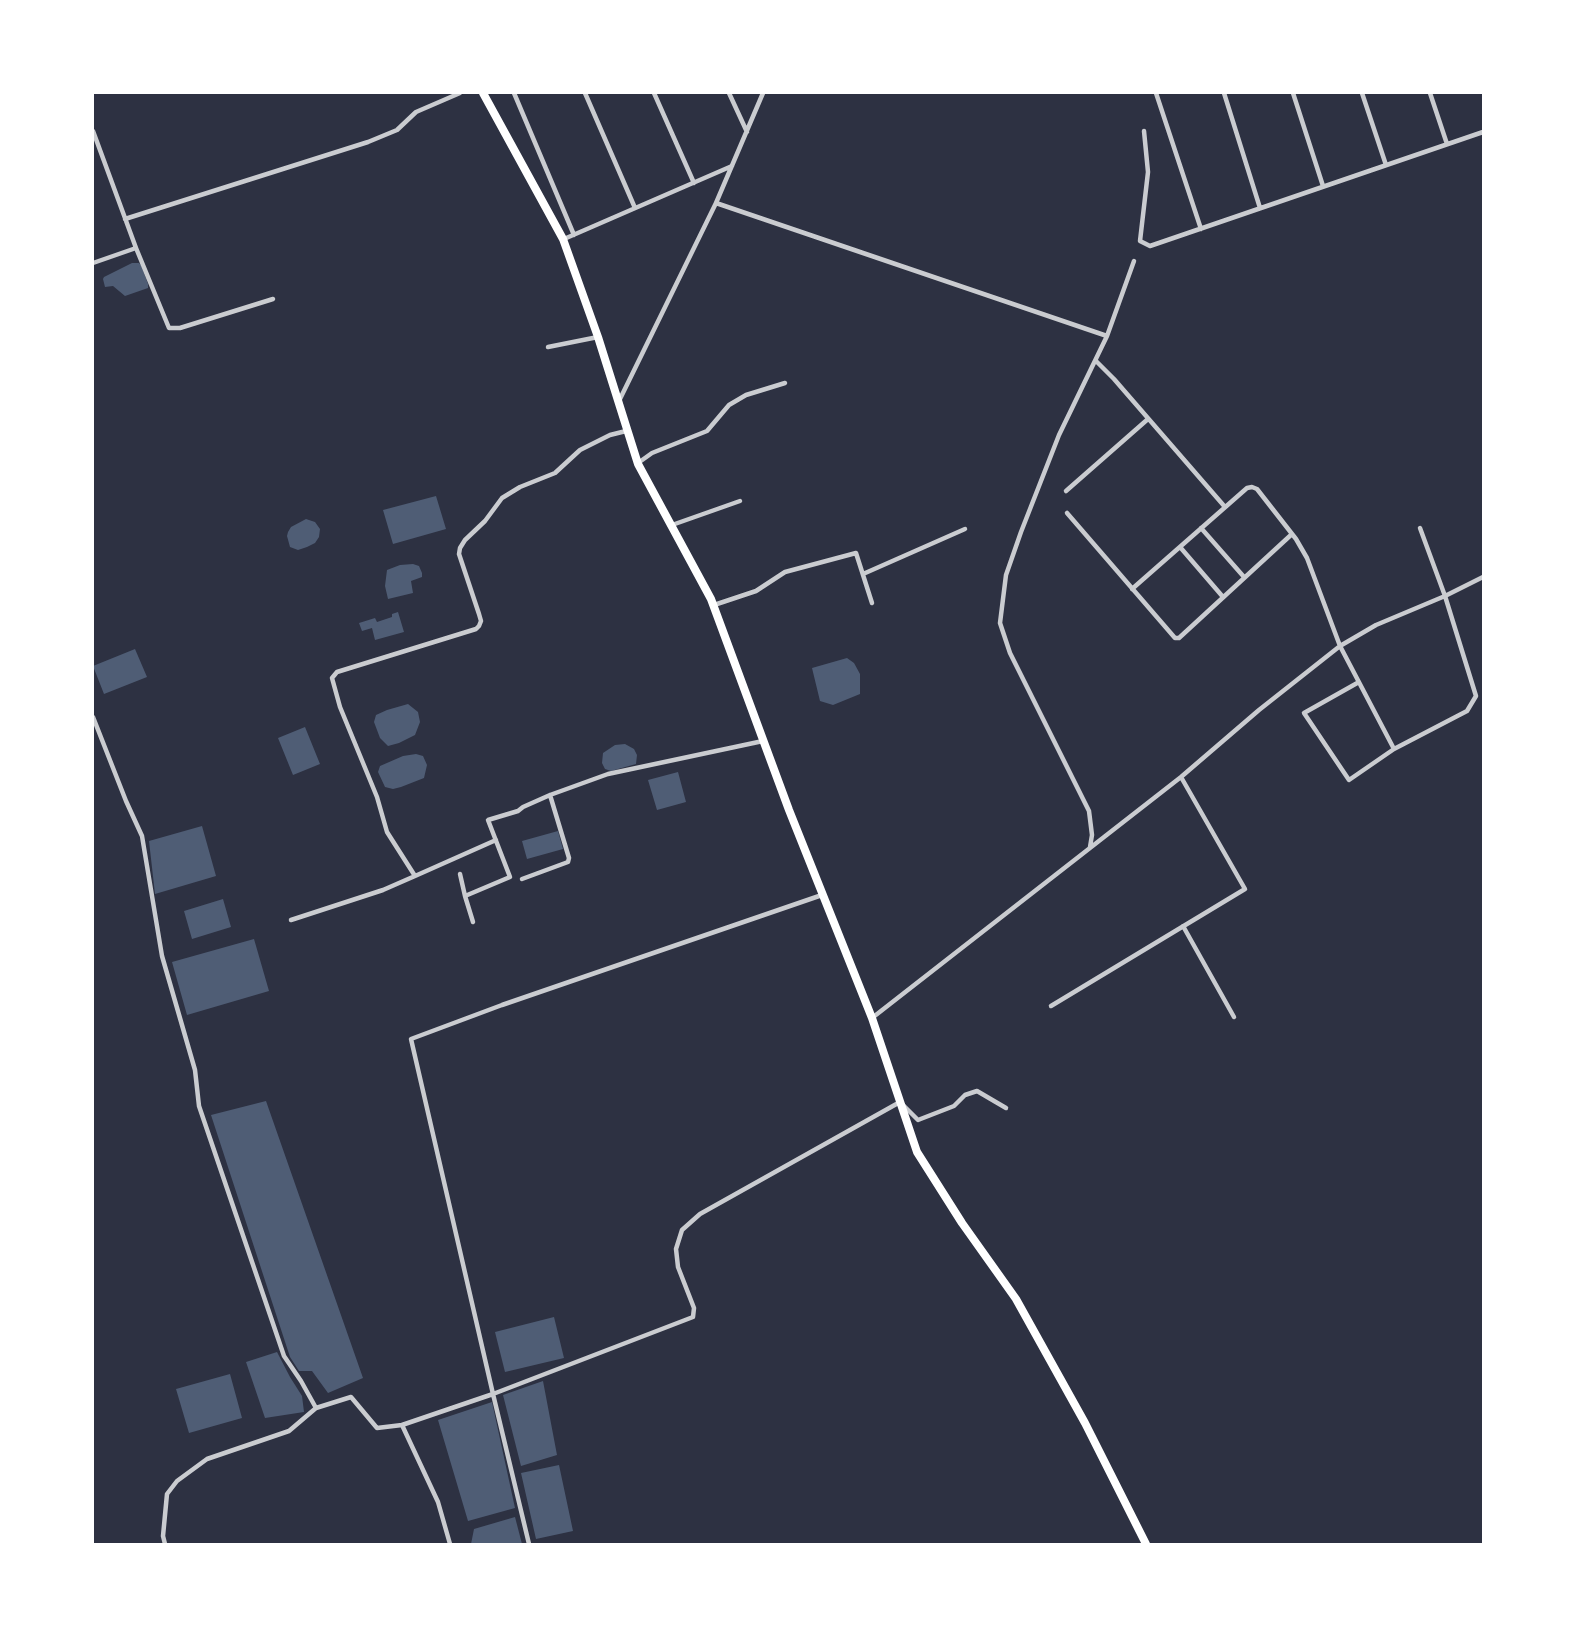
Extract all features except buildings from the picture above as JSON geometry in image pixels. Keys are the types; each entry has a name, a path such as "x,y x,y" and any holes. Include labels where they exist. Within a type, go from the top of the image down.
{"main road":[{"path":"483,93 563,239 598,337 638,464 713,605 872,1018 920,1158 962,1223 1016,1298 1085,1423 1146,1544"}],"street":[{"path":"125,219 368,142 397,130 416,112 460,93"},
{"path":"514,93 574,235"},
{"path":"584,93 635,208"},
{"path":"654,93 694,183"},
{"path":"729,93 747,132"},
{"path":"618,402 716,203 763,93"},
{"path":"1156,93 1201,229"},
{"path":"1224,93 1260,208"},
{"path":"1293,93 1323,187"},
{"path":"1362,93 1386,165"},
{"path":"1430,93 1447,144"},
{"path":"93,131 169,328 180,328 272,299"},
{"path":"1144,131 1148,172 1140,241 1150,246 1483,132"},
{"path":"563,239 732,166"},
{"path":"716,203 1107,337"},
{"path":"93,263 136,248"},
{"path":"1090,848 1092,835 1089,811 1010,653 1000,623 1006,575 1021,532 1059,435 1107,337 1133,261"},
{"path":"548,346 598,337"},
{"path":"1096,361 1225,507"},
{"path":"638,464 652,453 707,431 729,404 746,395 785,383"},
{"path":"1066,491 1147,419"},
{"path":"415,876 387,832 377,797 340,707 332,678 337,672 476,629 481,621 459,554 465,540 485,521 502,498 520,487 555,473 580,450 610,435 626,431"},
{"path":"1132,589 1247,488 1257,489 1307,558 1340,646 1394,749"},
{"path":"672,526 740,501"},
{"path":"1067,513 1175,639 1292,534"},
{"path":"1201,528 1244,578"},
{"path":"1359,682 1304,713 1349,780 1394,749 1467,711 1476,696 1445,596 1420,528"},
{"path":"863,574 965,529"},
{"path":"1180,547 1223,597"},
{"path":"713,605 756,591 785,572 856,553 872,603"},
{"path":"872,1018 1181,777 1259,710 1340,646 1376,625 1483,577"},
{"path":"93,717 142,836 162,956 195,1070 199,1106 284,1356 316,1408"},
{"path":"465,896 510,877 488,820 518,811 550,795 608,774 764,741"},
{"path":"1051,1006 1245,889 1181,777"},
{"path":"522,879 568,862 550,795"},
{"path":"291,920 383,890 496,840"},
{"path":"460,874 473,922"},
{"path":"529,1544 411,1038 823,895"},
{"path":"1183,926 1234,1017"},
{"path":"165,1544 163,1536 167,1494 177,1480 207,1459 289,1431 316,1408 351,1397 377,1429 402,1425 494,1394 693,1317 694,1308 678,1267 676,1249 682,1230 700,1214 900,1102 918,1120 954,1106 965,1095 977,1091 1006,1108"},
{"path":"402,1425 438,1502 450,1544"}],"water":[{"path":"132,263 141,265 148,288 125,296 113,286 105,287 104,277"},
{"path":"436,496 446,529 393,544 383,510"},
{"path":"306,519 315,522 320,529 319,537 307,547 298,550 290,547 288,532 291,527"},
{"path":"413,564 419,566 422,577 411,581 413,593 388,599 385,586 387,570"},
{"path":"398,612 404,632 375,640 372,628 362,631 359,623 375,618 377,622"},
{"path":"135,649 147,677 104,694 93,666"},
{"path":"847,658 854,663 860,674 860,694 833,705 820,701 812,668"},
{"path":"408,704 418,712 420,722 415,735 388,746 380,738 374,722 376,715"},
{"path":"305,727 320,764 293,775 278,738"},
{"path":"625,744 634,749 637,755 636,764 611,771 605,769 602,763 603,753 615,745"},
{"path":"403,756 423,756 427,765 424,778 393,789 385,787 378,772 380,766"},
{"path":"678,772 686,802 657,810 648,780"},
{"path":"202,826 216,876 155,894 149,841"},
{"path":"558,831 563,849 527,859 522,841"},
{"path":"223,899 231,927 192,939 184,911"},
{"path":"254,939 269,991 187,1015 172,962"},
{"path":"266,1101 363,1378 328,1393 312,1371 299,1371 290,1357 211,1115"},
{"path":"554,1317 564,1358 505,1372 495,1332"},
{"path":"277,1352 302,1396 304,1412 265,1418 246,1362"},
{"path":"230,1374 242,1418 189,1433 176,1389"},
{"path":"543,1381 557,1455 521,1466 503,1395"},
{"path":"492,1402 515,1508 468,1521 438,1420"},
{"path":"559,1465 573,1531 536,1539 521,1473"},
{"path":"515,1517 522,1544 471,1544 474,1529"}]}
